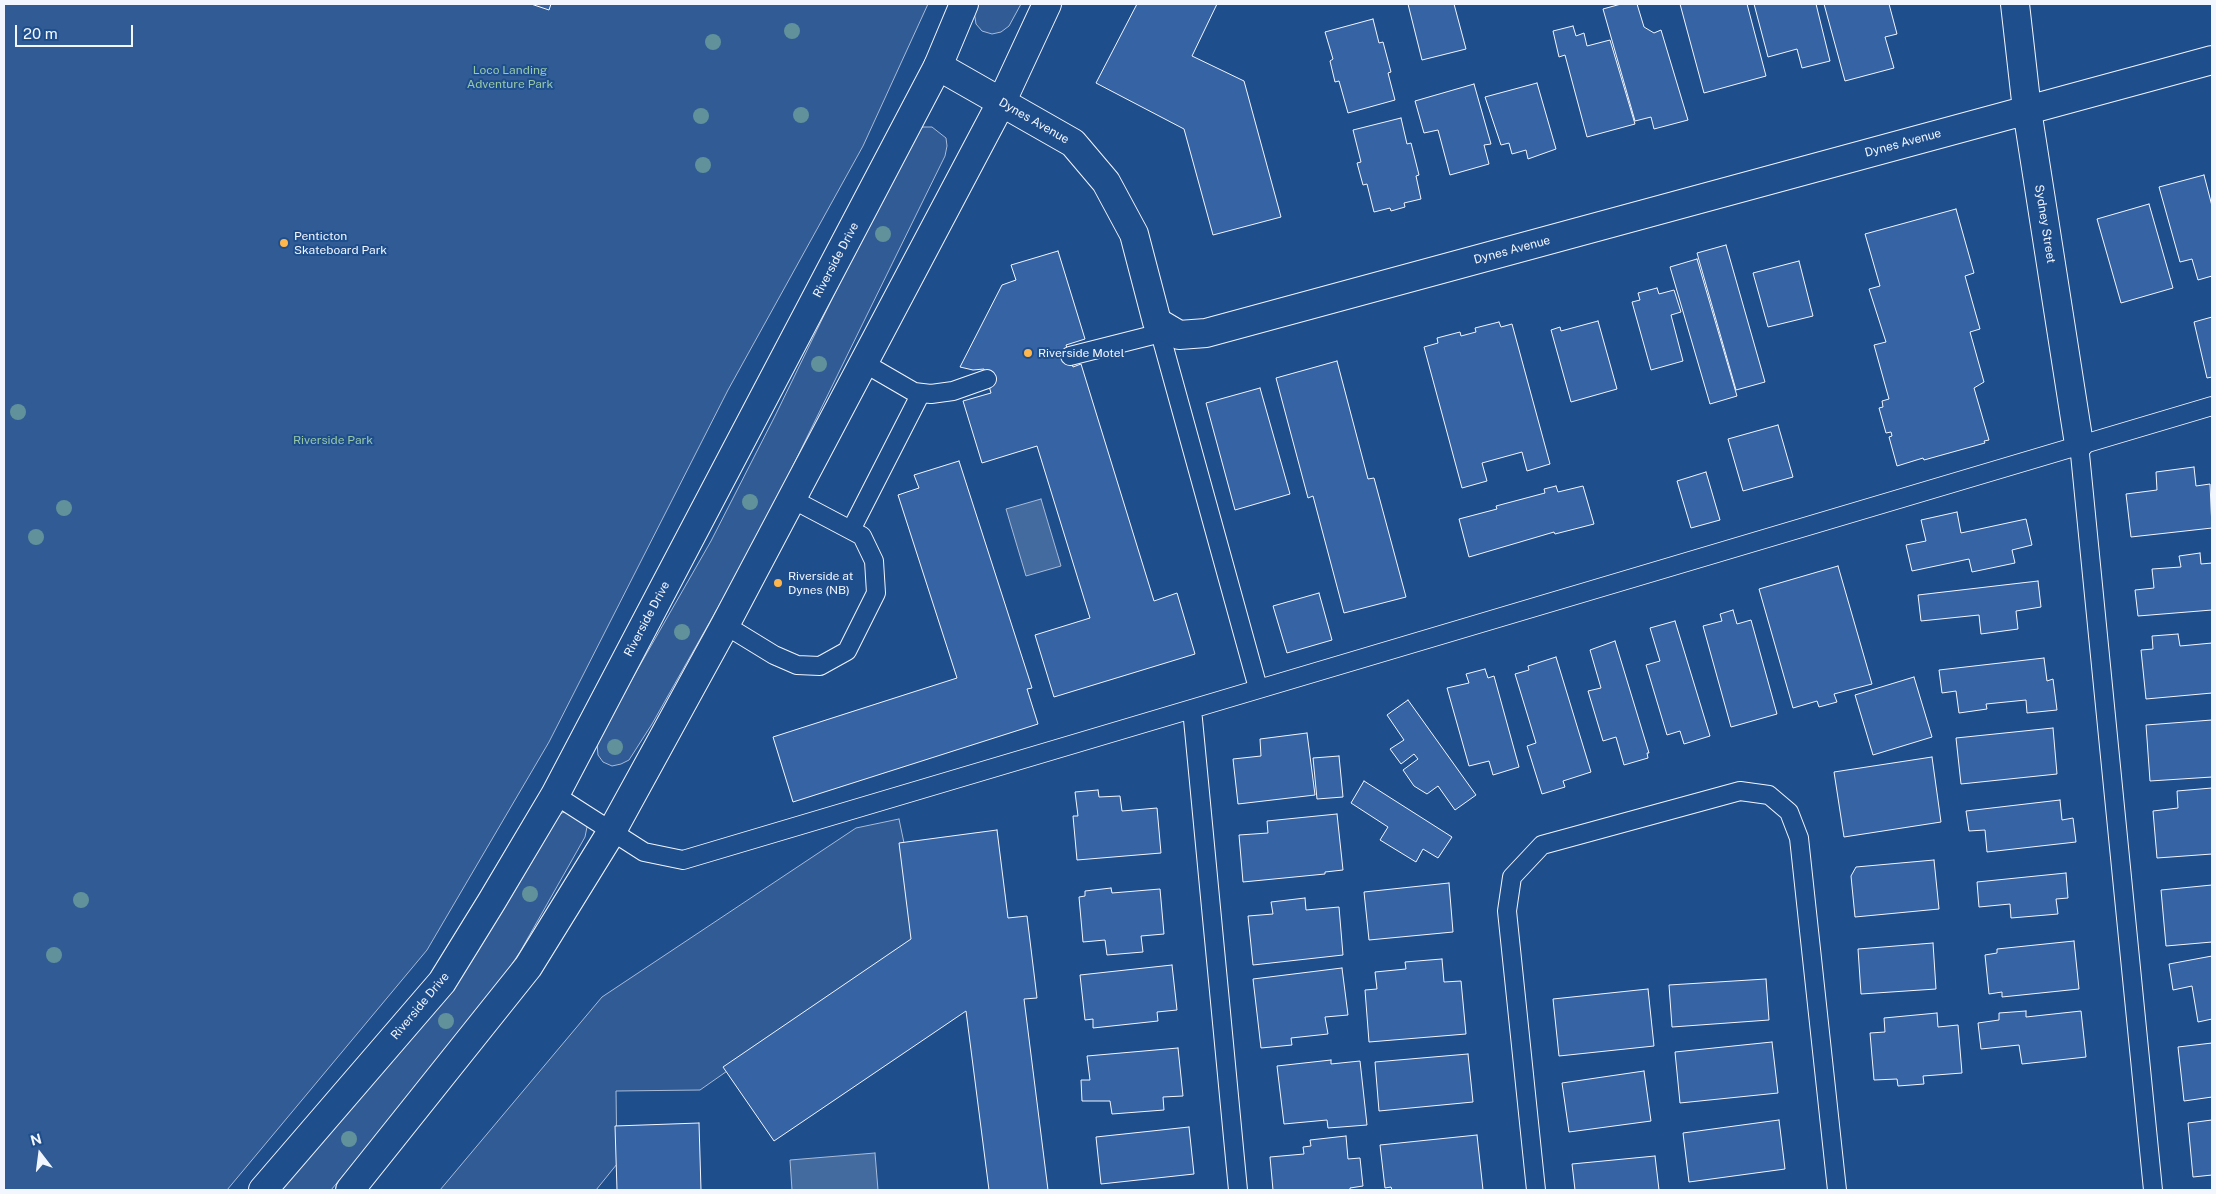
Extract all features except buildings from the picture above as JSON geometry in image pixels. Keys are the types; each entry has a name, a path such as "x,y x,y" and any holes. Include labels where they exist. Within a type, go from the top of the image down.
{"street":[{"name":"Riverside Drive","path":"263,1190 442,982 555,795 938,66 964,4"},
{"path":"350,1190 528,967 612,832 725,626 864,363 1001,102 1047,4"},
{"name":"Sydney Street","path":"2014,4 2027,110 2079,444"},
{"name":"Dynes Avenue","path":"938,66 1073,143 1106,182 1134,234 1159,328 1179,335 1206,333 2212,60"}],"lane":[{"path":"1070,356 1159,328 1258,688"},
{"path":"864,363 914,392 921,393 931,394 953,391 987,379"},
{"path":"851,530 921,393"},
{"path":"555,795 644,852 683,860 2212,406"},
{"path":"2079,444 2153,1190"},
{"path":"725,626 774,655 797,665 820,666 847,651 876,593 874,561 862,536 792,499"},
{"path":"1192,709 1238,1190"},
{"path":"1536,1190 1507,911 1512,877 1542,845 1740,791 1769,795 1789,812 1799,838 1837,1190"}],"shaded area":[{"name":"Riverside Park","path":"4,4 928,4 863,146 728,390 549,742 427,950 227,1190 4,1190"},
{"path":"977,4 1021,4 1009,26 1001,32 992,34 982,31 976,24 974,11"},
{"path":"923,127 932,127 946,138 945,156 759,535 652,724 629,760 612,766 603,762 598,755 597,744 604,728 711,541 775,416 888,184 918,130"},
{"path":"1041,499 1061,566 1026,576 1006,509"},
{"path":"567,811 584,819 587,827 585,837 520,952 479,1013 331,1190 281,1190 426,1017 557,815"},
{"path":"899,819 923,934 700,1090 616,1091 617,1164 596,1190 440,1190 602,997 856,828"},
{"path":"875,1153 878,1190 792,1190 790,1160"}],"place":[{"name":"Penticton Skateboard Park","path":"284,243"},
{"name":"Riverside Motel","path":"1028,353"},
{"name":"Riverside at Dynes (NB)","path":"778,583"}],"park label":[{"name":"Loco Landing Adventure Park","path":"510,77"}]}
